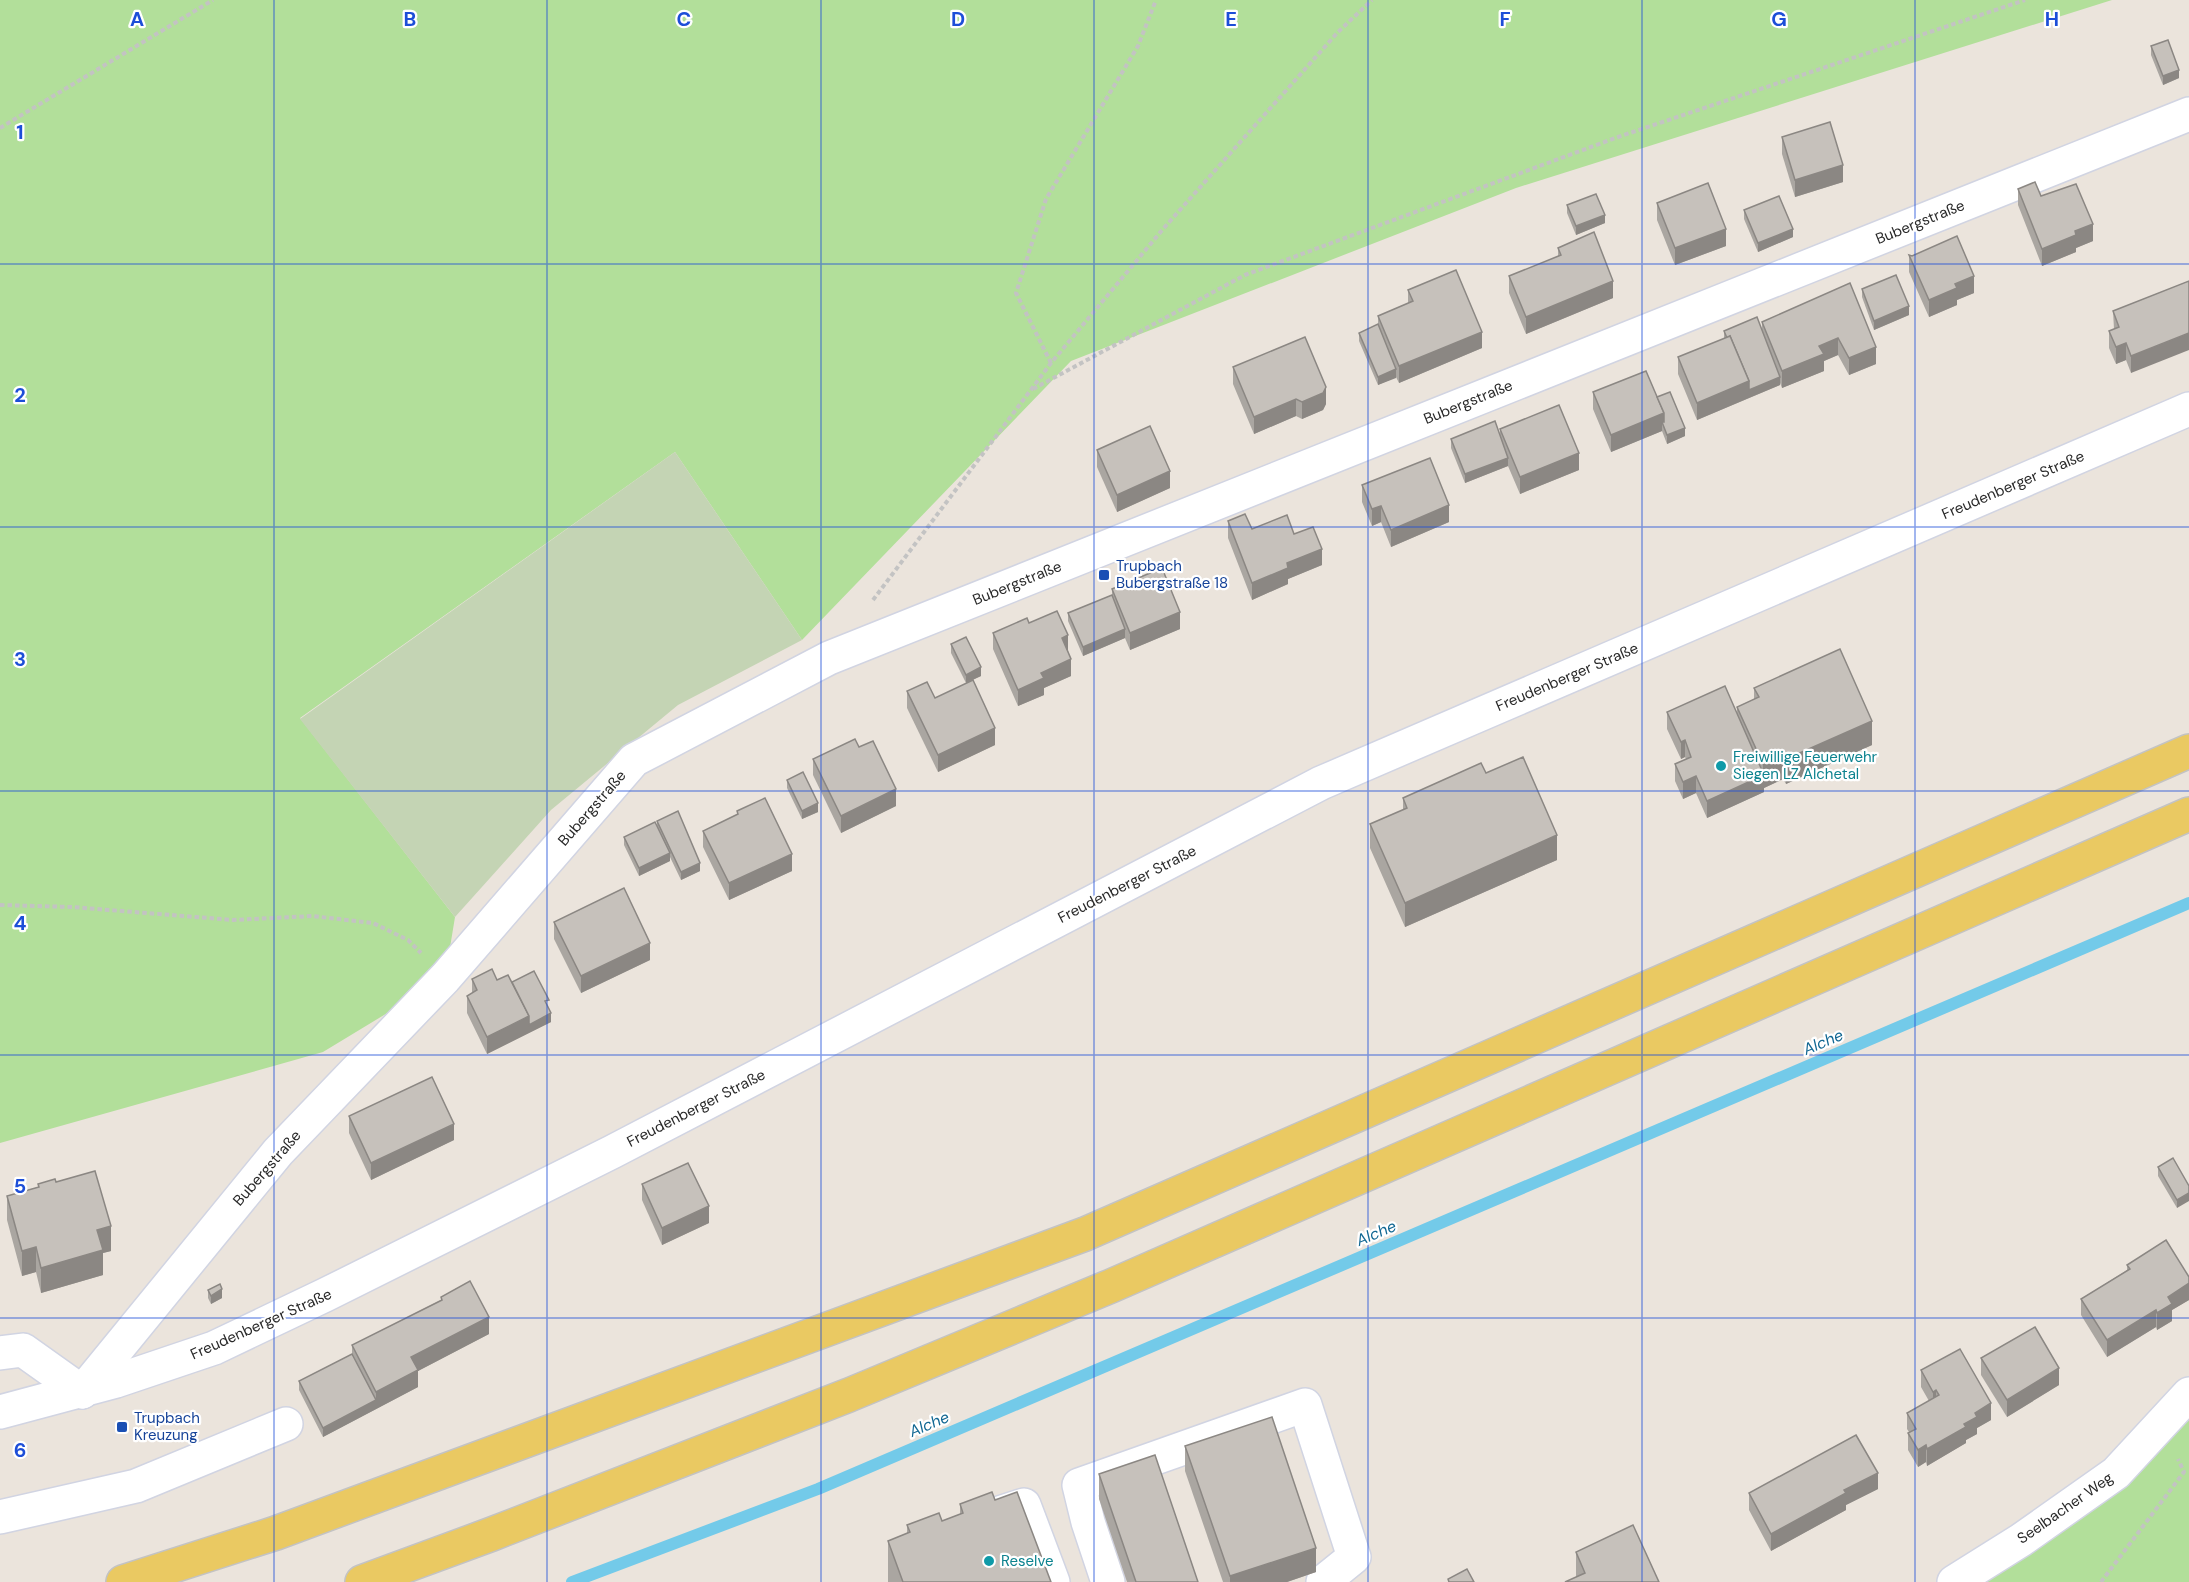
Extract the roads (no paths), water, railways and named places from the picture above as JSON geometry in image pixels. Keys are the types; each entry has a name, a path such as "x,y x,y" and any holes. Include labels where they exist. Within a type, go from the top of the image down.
{"main road":[{"path":"123,1582 276,1533 1085,1234 2189,751"},
{"path":"362,1582 849,1395 1089,1295 2189,814"}],"street":[{"name":"Bubergstraße","path":"82,1392 278,1152 445,978 634,760 829,658 2189,114"},
{"name":"Freudenberger Straße","path":"0,1412 82,1392 214,1348 612,1152 1321,783 2189,409"},
{"path":"0,1353 23,1350 82,1392"},
{"name":"Seelbacher Weg","path":"1954,1582 2020,1540 2116,1473 2189,1394"},
{"path":"1108,1582 1088,1522 1079,1485 1305,1405 1354,1557 1323,1582"},
{"path":"0,1517 136,1486 286,1424"},
{"path":"952,1528 1024,1505 1053,1582"}],"waterway":[{"name":"Alche","path":"572,1582 818,1489 2189,903"}],"place":[{"name":"Trupbach Bubergstraße 18","path":"1104,575"},
{"name":"Freiwillige Feuerwehr Siegen LZ Alchetal","path":"1721,766"},
{"name":"Trupbach Kreuzung","path":"122,1427"},
{"name":"Reselve","path":"989,1561"}]}
